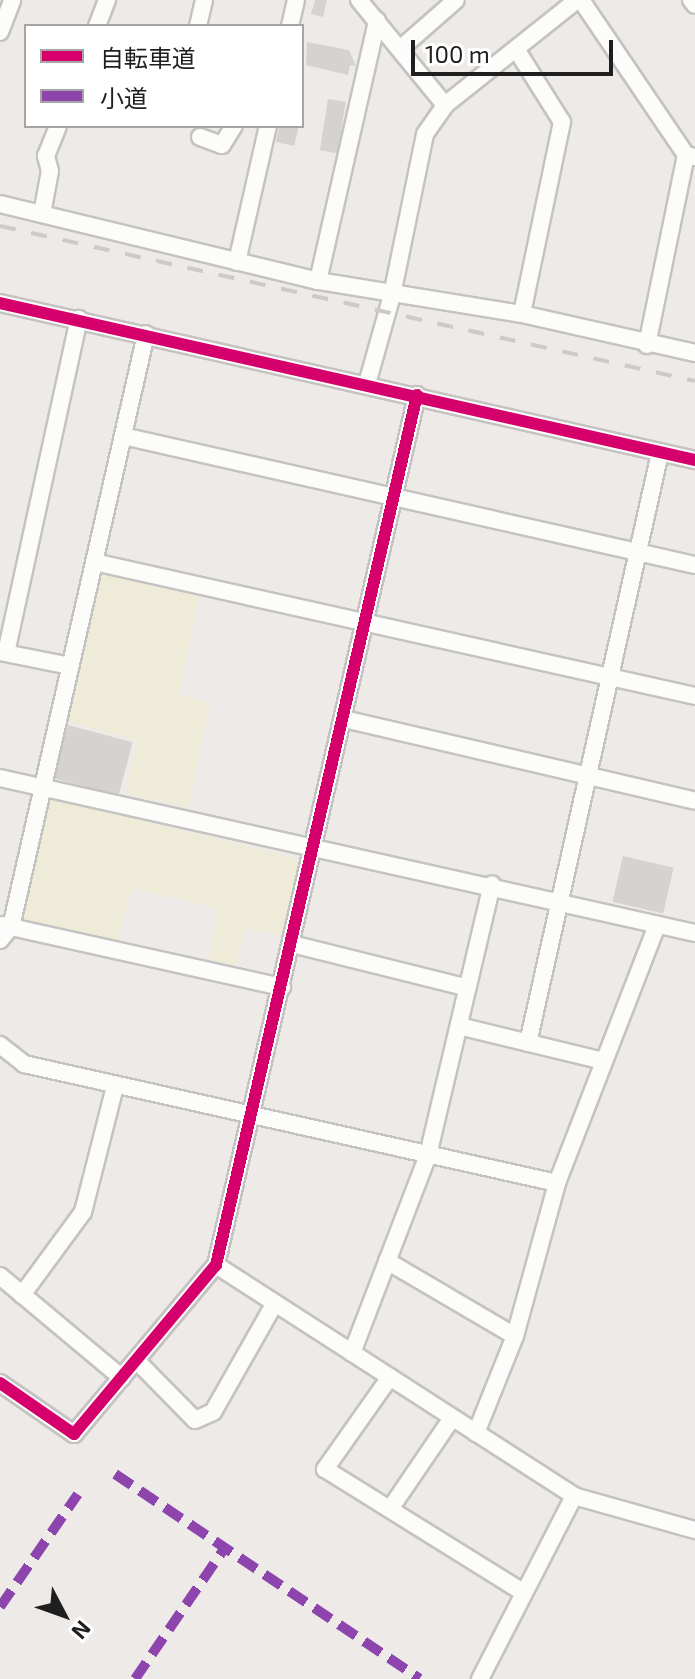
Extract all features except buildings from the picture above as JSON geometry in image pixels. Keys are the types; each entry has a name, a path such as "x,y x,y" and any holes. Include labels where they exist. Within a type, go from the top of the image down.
{"street":[{"path":"0,32 12,0"},
{"path":"98,24 107,0"},
{"path":"198,24 204,0"},
{"path":"290,24 296,0"},
{"path":"400,49 456,0"},
{"path":"367,384 392,295 425,134 445,105 579,0 691,156 647,345"},
{"path":"691,0 695,5"},
{"path":"365,3 445,105"},
{"path":"318,281 377,21"},
{"path":"516,49 562,122 522,314"},
{"path":"42,214 50,171 46,156 57,128"},
{"path":"200,137 222,145 233,128"},
{"path":"237,262 266,128"},
{"path":"0,204 318,281 522,314 647,345 695,353"},
{"path":"0,303 695,460"},
{"path":"70,666 3,653 79,319"},
{"path":"146,334 42,787 4,930 282,987"},
{"path":"0,1383 74,1434 216,1265 417,395"},
{"path":"123,436 695,565"},
{"path":"528,1043 660,453"},
{"path":"94,562 695,696"},
{"path":"344,719 695,801"},
{"path":"0,778 492,884 695,933"},
{"path":"352,1353 428,1155 492,884"},
{"path":"476,1433 515,1336 557,1183 657,925"},
{"path":"292,944 468,988"},
{"path":"459,1026 604,1061"},
{"path":"0,1045 24,1064 557,1183"},
{"path":"22,1295 83,1212 115,1086"},
{"path":"387,1261 515,1336"},
{"path":"216,1265 574,1496 695,1530"},
{"path":"0,1276 122,1378"},
{"path":"136,1360 195,1420 213,1412 275,1303"},
{"path":"390,1377 325,1469 524,1593"},
{"path":"390,1509 452,1418"},
{"path":"483,1678 574,1496"}],"shaded area":[{"path":"101,571 199,594 179,694 210,703 188,807 125,794 137,740 67,721"},
{"path":"48,797 303,860 284,936 245,929 235,967 208,961 219,909 132,888 117,942 22,922"}],"railway":[{"path":"0,226 695,381"}],"marked path":[{"path":"115,1474 420,1679"},
{"path":"0,1607 78,1494"},
{"path":"135,1679 224,1549"}],"cycle path":[{"path":"0,303 695,460"},
{"path":"0,1383 74,1434 216,1265 417,395"}]}
